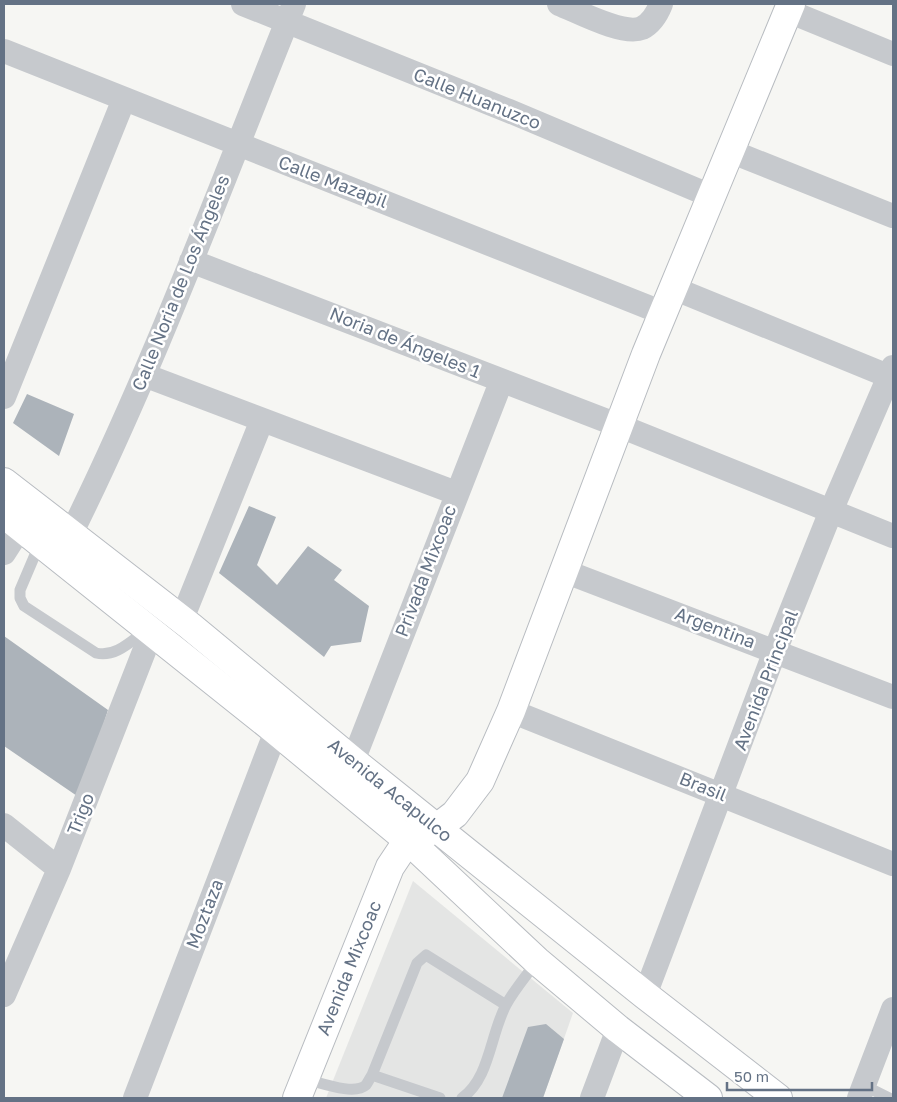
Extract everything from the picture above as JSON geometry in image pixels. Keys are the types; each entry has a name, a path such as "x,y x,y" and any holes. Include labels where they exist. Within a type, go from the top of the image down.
{"main road":[{"path":"410,842 438,827 455,814 480,781 511,711 668,301 789,8"},
{"name":"Avenida Acapulco","path":"4,482 42,530 150,630 410,842 537,961 618,1029 708,1098"},
{"name":"Avenida Acapulco","path":"42,530 182,620 353,761 438,827 645,995 778,1098"},
{"name":"Avenida Mixcoac","path":"301,1089 390,867 400,852 410,842"}],"street":[{"name":"Calle Huanuzco","path":"243,4 290,12 710,196"},
{"path":"559,4 621,28 640,29 653,20 661,4"},
{"path":"789,8 893,54"},
{"name":"Calle Noria de Los Ángeles","path":"4,552 42,530 106,460 144,375 191,261 290,12"},
{"name":"Calle Mazapil","path":"5,56 124,99 238,145 668,301 892,374"},
{"path":"4,397 124,99"},
{"path":"730,151 893,216"},
{"name":"Noria de Ángeles 1","path":"191,261 341,317 501,382 620,426 893,536"},
{"name":"Avenida Principal","path":"645,995 775,651 831,511 892,374"},
{"path":"144,375 456,494"},
{"name":"Privada Mixcoac","path":"353,761 501,382"},
{"path":"182,620 262,420"},
{"name":"Argentina","path":"564,571 893,697"},
{"name":"Trigo","path":"5,989 59,869 150,630"},
{"name":"Brasil","path":"511,711 893,864"},
{"name":"Moztaza","path":"136,1098 276,731"},
{"path":"4,825 59,869"},
{"path":"861,1092 884,1059 893,1009"},
{"path":"592,1098 618,1029"}],"lane":[{"path":"42,530 20,590 20,598 24,606 96,653 106,655 113,654 150,630"},
{"path":"301,1089 357,1089 365,1086 372,1075 421,958 426,955 433,957 506,1005"},
{"path":"462,1098 472,1091 482,1072 506,1005 537,961"},
{"path":"372,1075 440,1098"},
{"path":"861,1092 889,1098"}],"shaded area":[{"path":"413,881 573,1013 543,1098 326,1098"}],"building":[{"path":"27,394 74,414 59,456 13,423"},
{"path":"249,506 276,517 257,565 277,585 308,546 342,570 334,580 369,606 361,642 331,646 324,657 219,573"},
{"path":"4,636 108,710 80,798 4,746"},
{"path":"546,1024 564,1039 543,1098 502,1098 528,1027"}]}
